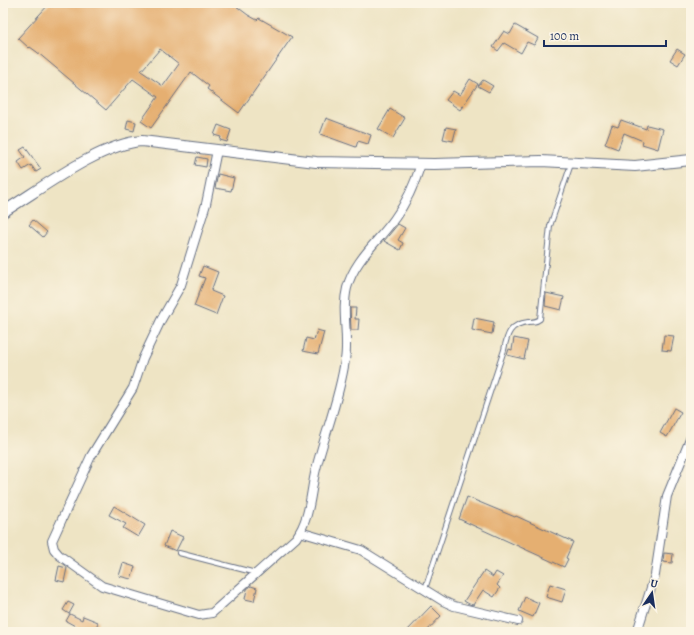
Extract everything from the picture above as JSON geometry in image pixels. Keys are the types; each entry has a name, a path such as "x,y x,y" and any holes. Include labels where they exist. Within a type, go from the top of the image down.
{"street":[{"path":"3,212 89,159 114,146 128,142 142,141 316,162 421,164 541,161 571,164 635,166 691,160"},
{"path":"217,150 206,204 181,285 143,358 133,388 91,456 52,541 54,549 59,555 102,586 199,615 212,612 257,573 300,532 306,521 316,470 345,361 346,301 350,278 357,266 401,209 414,184 421,164"},
{"path":"637,632 655,575 667,496 691,437"},
{"path":"300,532 361,550 425,590 454,606 518,621"}],"lane":[{"path":"425,590 504,350 507,336 510,330 517,325 540,319 550,226 571,164"},
{"path":"179,553 257,573"}],"building":[{"path":"50,3 232,3 248,15 257,20 259,18 292,37 239,113 207,89 209,86 191,72 151,128 141,121 158,97 133,79 106,110 18,38","holes":["160,49 179,64 163,86 141,71"]},
{"path":"515,25 538,38 534,45 527,42 521,53 504,43 498,51 493,47 504,31 510,34"},
{"path":"677,49 685,54 678,65 670,60"},
{"path":"470,79 478,84 460,110 446,100 453,91 460,95"},
{"path":"483,80 493,86 489,92 478,86"},
{"path":"390,109 405,118 393,138 378,129"},
{"path":"326,118 371,135 368,144 358,141 356,147 320,134"},
{"path":"128,120 136,122 134,131 126,129"},
{"path":"621,120 646,129 647,125 663,129 658,149 642,144 643,141 624,133 618,149 605,144 612,125 618,127"},
{"path":"218,125 231,130 227,142 220,140 221,137 214,135"},
{"path":"446,127 456,129 453,141 443,139"},
{"path":"25,147 41,169 36,172 31,165 23,170 18,162 25,157 20,150"},
{"path":"197,157 207,159 206,167 195,165"},
{"path":"218,174 234,178 231,191 215,188"},
{"path":"33,220 47,232 43,237 29,225"},
{"path":"398,224 405,228 398,240 403,243 400,250 384,241"},
{"path":"203,266 218,272 211,291 223,296 216,315 194,306 205,278 199,276"},
{"path":"546,293 564,297 561,310 545,306"},
{"path":"350,308 356,308 355,319 359,319 358,330 351,330"},
{"path":"474,318 494,322 492,334 472,330"},
{"path":"317,330 324,332 318,354 303,351 306,338 314,340"},
{"path":"664,335 674,336 671,351 662,350"},
{"path":"514,338 528,341 524,359 507,355 509,349 512,350"},
{"path":"674,408 681,412 667,437 660,433"},
{"path":"467,497 515,517 516,516 573,542 564,567 459,519"},
{"path":"114,506 145,525 138,537 123,528 126,524 109,515"},
{"path":"170,531 183,537 176,551 164,546"},
{"path":"664,553 673,554 672,563 663,562"},
{"path":"123,563 135,567 131,579 119,576"},
{"path":"59,566 67,568 64,582 56,580"},
{"path":"484,571 493,577 496,572 503,576 497,585 500,588 494,597 483,590 473,605 469,604 464,601"},
{"path":"550,584 566,589 562,602 546,597"},
{"path":"251,586 257,588 254,601 245,599 247,589"},
{"path":"525,597 539,603 533,617 519,611"},
{"path":"68,602 74,605 69,614 63,610"},
{"path":"431,606 441,616 426,632 406,632"},
{"path":"70,614 82,620 83,616 98,622 95,632 77,632 79,628 66,621"}]}
